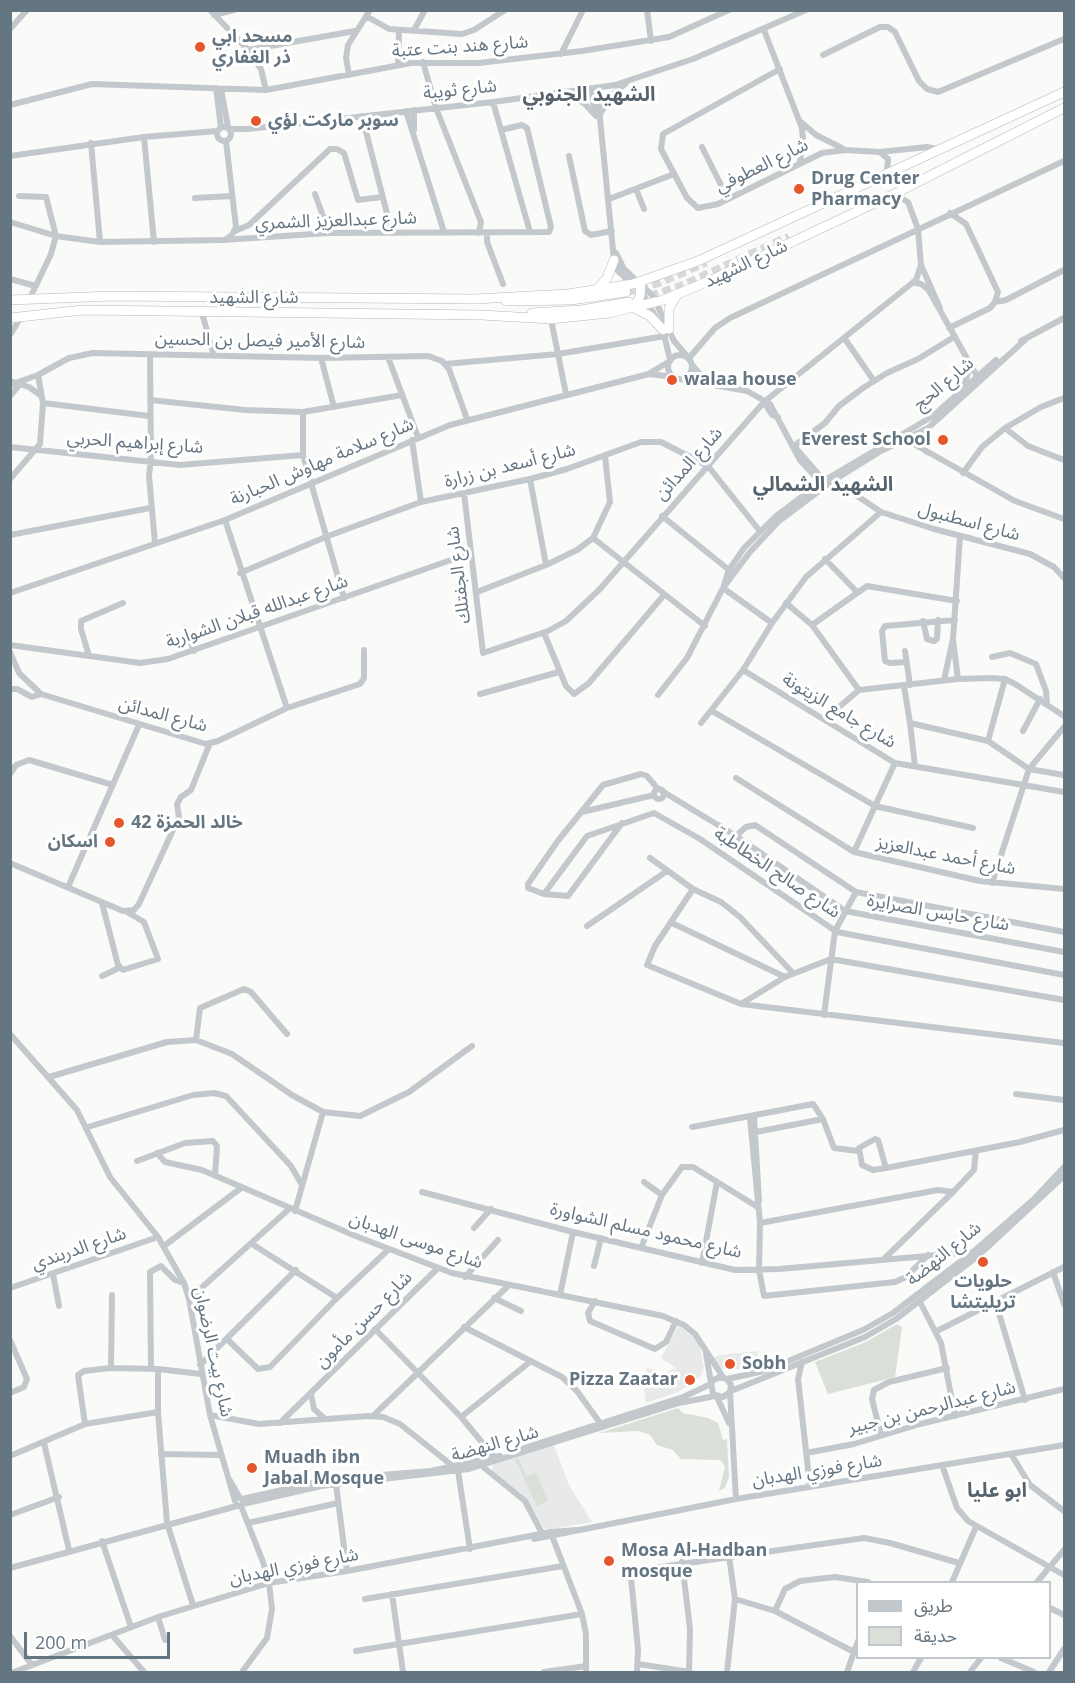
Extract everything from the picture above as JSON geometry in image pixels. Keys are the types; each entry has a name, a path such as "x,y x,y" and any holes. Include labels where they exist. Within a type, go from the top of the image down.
{"highway":[{"name":"شارع الشهيد","path":"10,300 30,298 497,297 639,286 1065,92"},
{"name":"شارع الشهيد","path":"482,315 573,311 653,303 678,295 894,194 1065,108"},
{"name":"شارع الشهيد","path":"785,226 932,156 937,149"},
{"name":"شارع الشهيد","path":"789,237 927,176"},
{"path":"596,291 607,278 614,260"},
{"path":"639,286 631,305 650,316 665,332"},
{"name":"شارع الشهيد","path":"497,297 511,302 545,302 626,292"},
{"path":"665,332 669,308 678,295"},
{"name":"شارع الشهيد","path":"10,318 83,310 482,315 551,319 591,316 631,305"}],"street":[{"path":"10,29 27,10"},
{"path":"212,13 234,10"},
{"path":"414,30 425,10"},
{"path":"349,75 347,51 355,31 368,14 384,28 467,33 505,10"},
{"path":"561,54 583,10"},
{"path":"647,10 651,41"},
{"name":"شارع هند بنت عتبة","path":"10,105 92,84 266,90 398,65 423,62 479,63 561,54 651,41 695,27 729,10"},
{"path":"782,22 783,10"},
{"path":"799,10 806,11"},
{"name":"شارع ثويبة","path":"10,156 91,143 144,137 225,133 594,89 630,81 764,30 806,11"},
{"path":"212,13 248,50 262,71 266,90"},
{"path":"823,55 880,27 888,27 895,32 919,81 927,89 938,92 1065,39"},
{"path":"398,65 399,30"},
{"path":"764,30 800,121 803,141 800,162"},
{"path":"248,50 355,31"},
{"path":"423,62 436,108 481,222 479,233"},
{"name":"شارع العطوفي","path":"780,69 666,130 660,144 687,198 698,208 710,208 822,153 846,150 880,152 927,147 937,149"},
{"path":"598,116 611,96 630,81"},
{"path":"218,88 235,231"},
{"path":"594,89 609,198 614,260 622,276 639,286"},
{"path":"560,93 579,100 598,116"},
{"path":"493,102 530,232 545,233 551,227 527,128 522,125 501,130"},
{"path":"414,110 414,131"},
{"path":"406,111 444,232"},
{"path":"362,116 392,233"},
{"path":"800,121 816,135 846,150"},
{"path":"144,137 154,242"},
{"path":"91,143 100,242"},
{"path":"702,147 728,199"},
{"path":"223,240 249,225 330,149 337,149 344,153 358,200 382,197"},
{"path":"880,152 888,159 887,172"},
{"path":"569,156 585,231 591,235 612,231"},
{"path":"613,247 624,269 653,303 665,332 670,361 668,368 677,378 689,376 690,360 715,328 730,318 1065,161"},
{"path":"609,198 674,174"},
{"path":"914,183 908,194 908,202 918,229 921,265 949,328 977,380"},
{"path":"636,189 644,209"},
{"path":"315,194 329,233"},
{"path":"894,194 908,202"},
{"path":"19,196 46,196 56,236 30,298"},
{"path":"195,198 232,196"},
{"path":"966,224 967,205"},
{"path":"949,328 990,308 998,292 966,224 950,213"},
{"name":"شارع عبدالعزيز الشمري","path":"10,222 56,236 100,242 223,240 329,233 530,232"},
{"path":"487,233 487,242 503,284"},
{"path":"921,265 913,282 926,287 940,308"},
{"path":"995,302 1006,300 1065,270"},
{"path":"10,279 36,286"},
{"name":"شارع المدائن","path":"483,653 544,633 571,616 764,402 913,282"},
{"path":"202,313 214,356"},
{"path":"10,335 22,316"},
{"name":"شارع الحج","path":"658,695 687,658 705,626 729,570 759,531 825,481 906,437 928,428 956,405 984,371 1025,340 1065,318"},
{"path":"551,319 566,394"},
{"path":"665,332 708,384"},
{"path":"467,419 452,375 445,364 558,354 665,332"},
{"path":"794,446 825,423 843,402 874,381 913,362 954,337"},
{"path":"845,339 874,381"},
{"name":"شارع الحج","path":"906,437 1025,340"},
{"name":"شارع الأمير فيصل بن الحسين","path":"10,396 20,384 69,358 85,353 321,358 429,356 445,364"},
{"path":"150,355 150,508 155,543"},
{"path":"670,361 678,355 690,360"},
{"path":"388,357 415,438 421,502"},
{"path":"321,358 334,407"},
{"name":"شارع سلامة مهاوش الحبارنة","path":"10,593 225,520 415,438 467,419 649,374 670,361"},
{"path":"971,369 984,371"},
{"path":"962,392 971,369"},
{"name":"شارع سلامة مهاوش الحبارنة","path":"649,374 677,378"},
{"path":"10,479 36,450 41,437 43,403 38,375"},
{"name":"شارع اسطنبول","path":"677,378 747,391 772,405 803,465 825,481 845,487 881,512 1029,554 1053,567 1065,578"},
{"path":"10,383 20,384 40,395"},
{"path":"150,400 251,410 303,412 402,395"},
{"path":"963,473 982,447 1005,428 1041,407 1065,398"},
{"path":"43,403 149,416"},
{"path":"303,412 303,455 344,598"},
{"path":"926,450 928,428"},
{"path":"1005,428 1028,446 1065,460"},
{"path":"906,437 963,473 1015,501 1065,519"},
{"name":"شارع أسعد بن زرارة","path":"240,573 328,536 421,502 530,479 605,456 630,444 661,442 708,466 759,531"},
{"name":"شارع إبراهيم الحربي","path":"10,447 151,463 206,464 303,455"},
{"path":"477,592 546,565 577,550 593,538 610,502 605,456"},
{"path":"530,479 546,565"},
{"name":"شارع الحج","path":"723,588 764,535 825,481"},
{"name":"شارع الجفتلك","path":"464,493 483,653"},
{"path":"10,535 150,508"},
{"path":"701,723 743,670 786,603 825,559 881,512"},
{"path":"662,516 729,570"},
{"path":"225,520 240,573 287,708"},
{"path":"944,680 953,639 960,536"},
{"path":"593,538 705,626"},
{"name":"شارع عبدالله قبلان الشواربة","path":"10,645 140,663 168,659 471,553"},
{"path":"825,559 857,592"},
{"path":"812,625 857,592 873,586 957,601"},
{"path":"723,588 772,623"},
{"path":"544,633 559,672 571,693 578,693 664,595"},
{"path":"89,656 80,626 81,621 123,603"},
{"path":"786,603 812,625 859,690"},
{"path":"923,621 927,639 934,642 938,639 938,620"},
{"path":"906,662 885,661 883,628 923,621 955,620"},
{"path":"185,628 195,651"},
{"path":"953,639 958,679"},
{"name":"شارع المدائن","path":"10,652 19,673 41,694 197,742 210,743 287,708 360,684 364,678 364,650"},
{"path":"905,651 915,766"},
{"path":"992,657 1010,653 1036,664 1046,691 1047,704"},
{"name":"شارع جامع الزيتونة","path":"743,670 895,763 1022,787 1065,792"},
{"path":"480,694 559,672"},
{"path":"825,719 859,690 958,679 1005,679 1065,716"},
{"path":"988,741 1005,679"},
{"path":"10,689 17,689 32,697 41,694"},
{"path":"1023,731 1040,699"},
{"path":"712,711 876,806 973,828"},
{"path":"910,723 988,741 1029,769 1065,775"},
{"path":"68,887 139,725"},
{"path":"992,883 1029,769 1065,727"},
{"path":"127,912 139,904 179,817 177,804 181,797 191,790 210,743"},
{"path":"10,774 16,765 29,760 113,785"},
{"path":"854,852 895,763"},
{"name":"شارع حابس الصرايرة","path":"581,812 601,787 641,774 647,776 658,794 735,836 845,911 1065,952"},
{"name":"شارع أحمد عبدالعزيز","path":"736,778 854,852 917,869 992,883 1065,889"},
{"path":"544,894 588,836 623,823 654,813 658,794 581,812 528,884 530,890 544,894 569,895 623,823"},
{"name":"شارع صالح الخطاطبة","path":"654,813 700,839 835,931 1065,975"},
{"path":"735,836 748,825 758,826 856,892 1065,932"},
{"path":"650,858 667,872 693,889 721,902 740,917 793,973"},
{"path":"10,863 127,912 144,922 158,959 126,970 120,968 102,976"},
{"path":"587,926 667,872"},
{"path":"693,889 651,953 648,967 741,1004 1065,1043"},
{"path":"824,1015 835,931 856,892"},
{"path":"102,903 120,968"},
{"path":"672,923 786,977"},
{"path":"741,1004 793,973 831,959 1065,1000"},
{"path":"196,1040 200,1008 244,989 251,992 286,1034"},
{"name":"شارع بيت الرضوان","path":"10,1034 71,1101 88,1127 110,1177 158,1237 184,1283 189,1299 201,1374 220,1455 248,1523 269,1583 272,1609 270,1628 262,1647 242,1672"},
{"path":"49,1077 167,1042 196,1040 232,1054 292,1095 323,1112 360,1116 409,1092 472,1046"},
{"path":"88,1127 193,1095 221,1094 231,1098 239,1106 257,1132 291,1166 302,1185"},
{"path":"1016,1094 1065,1100"},
{"path":"692,1127 752,1118 809,1104 817,1106 834,1148 858,1151"},
{"path":"189,1299 292,1210 302,1185 323,1112"},
{"path":"752,1118 756,1132 756,1166"},
{"path":"752,1118 760,1223 759,1269 763,1294 776,1296 895,1282 906,1276 929,1254"},
{"path":"756,1132 823,1119"},
{"path":"858,1151 867,1169 886,1168 1044,1137 1065,1130"},
{"path":"858,1151 865,1144 878,1140 886,1168"},
{"path":"137,1161 184,1143 213,1141 217,1150 215,1175"},
{"path":"885,1258 974,1170 976,1151"},
{"name":"شارع موسى الهدبان","path":"157,1153 165,1162 215,1175 292,1210 438,1268 508,1286 651,1312 676,1321 695,1334 725,1378"},
{"path":"641,1248 662,1195 680,1168 685,1166 693,1167 756,1206"},
{"name":"شارع النهضة","path":"725,1378 764,1371 863,1330 916,1297 973,1252 1034,1199 1065,1167"},
{"path":"757,1175 756,1206 759,1214"},
{"name":"شارع النهضة","path":"730,1392 873,1333 920,1302 979,1255 1065,1176"},
{"path":"644,1182 662,1195"},
{"path":"702,1263 717,1182"},
{"path":"164,1246 241,1188"},
{"path":"760,1223 942,1190 953,1192"},
{"name":"شارع محمود مسلم الشواورة","path":"422,1192 573,1232 735,1270 973,1252"},
{"path":"474,1228 491,1209"},
{"path":"560,1295 573,1232"},
{"name":"شارع الدربندي","path":"10,1288 158,1237"},
{"path":"594,1266 601,1238"},
{"path":"465,1276 498,1240"},
{"path":"252,1245 296,1270 337,1298"},
{"path":"227,1339 258,1368 266,1369 388,1250"},
{"path":"184,1283 175,1280 161,1266 150,1272 154,1369 167,1523 194,1605"},
{"path":"937,1331 1065,1267"},
{"name":"شارع حسن مأمون","path":"280,1423 438,1268"},
{"path":"200,1365 296,1270"},
{"path":"1053,1272 1065,1304"},
{"path":"53,1274 59,1306"},
{"path":"373,1416 508,1286"},
{"path":"111,1368 112,1295"},
{"path":"494,1298 521,1311"},
{"path":"995,1300 1026,1400"},
{"path":"595,1301 588,1313 590,1321 655,1349 666,1342 676,1321"},
{"path":"920,1302 937,1331 947,1368 955,1416"},
{"path":"464,1327 567,1381 601,1425"},
{"path":"375,1329 461,1417 495,1458"},
{"path":"10,1340 27,1379 24,1387 10,1393"},
{"path":"705,1346 716,1396 732,1428"},
{"path":"461,1417 531,1361"},
{"path":"802,1362 798,1379 810,1487"},
{"path":"86,1424 78,1375 84,1371 111,1368 154,1369 201,1374"},
{"path":"881,1435 872,1399 874,1390 889,1382 947,1368"},
{"path":"785,1369 798,1379"},
{"path":"712,1383 725,1378 731,1385 736,1499"},
{"name":"شارع النهضة","path":"239,1502 336,1484 482,1466 683,1397 712,1383"},
{"name":"شارع عبدالرحمن بن جبير","path":"806,1452 854,1444 881,1435 1065,1389"},
{"path":"716,1396 726,1396 730,1392"},
{"name":"شارع حسن مأمون","path":"310,1394 315,1409 324,1418"},
{"name":"شارع النهضة","path":"239,1502 331,1479 456,1469 693,1399 716,1396"},
{"path":"10,1456 86,1424 158,1412"},
{"path":"210,1415 252,1423 373,1416 400,1424 456,1469 470,1549"},
{"path":"44,1443 59,1497 69,1550"},
{"name":"شارع فوزي الهدبان","path":"14,1672 158,1617 269,1583 576,1530 736,1499 1065,1445"},
{"path":"160,1454 220,1455"},
{"path":"1011,1454 1030,1485 1065,1511"},
{"path":"942,1465 957,1508 976,1527 1065,1575"},
{"path":"482,1466 525,1501 557,1545 559,1556"},
{"path":"336,1484 347,1571"},
{"path":"10,1515 59,1497"},
{"path":"10,1568 239,1502"},
{"path":"248,1523 338,1503"},
{"path":"952,1581 976,1527"},
{"name":"شارع فوزي الهدبان","path":"548,1534 562,1535 576,1530"},
{"path":"544,1672 586,1669 586,1634 582,1614 548,1534"},
{"path":"557,1545 562,1535"},
{"path":"638,1672 633,1574 647,1568 864,1538 959,1563"},
{"path":"102,1541 131,1627"},
{"path":"1038,1581 1065,1550"},
{"path":"727,1672 735,1599 729,1556"},
{"path":"638,1664 689,1672 690,1629 682,1562"},
{"path":"365,1599 563,1566"},
{"path":"775,1611 785,1589 800,1581 835,1577 861,1581"},
{"path":"392,1594 403,1672"},
{"path":"735,1599 775,1611 854,1652"},
{"path":"1051,1609 1065,1616"},
{"path":"356,1651 582,1614"},
{"path":"158,1617 165,1640"},
{"path":"112,1635 144,1672"},
{"path":"10,1636 32,1665"},
{"path":"847,1672 856,1646"},
{"path":"1049,1672 1065,1649"},
{"path":"970,1672 980,1659"},
{"path":"1003,1659 1034,1672"}],"shaded area":[{"path":"679,1325 699,1342 704,1368 700,1377 680,1391 646,1403 643,1382 647,1368 664,1373 676,1368 661,1358"},
{"path":"757,1351 760,1367 729,1370 720,1368 714,1358 719,1355"},
{"path":"554,1445 569,1485 592,1522 545,1530 527,1499 492,1471 493,1464"}],"green space":[{"path":"897,1324 902,1327 895,1377 828,1394 815,1362 866,1342"},
{"path":"678,1408 683,1413 708,1418 718,1423 723,1440 727,1439 729,1477 725,1488 719,1491 725,1466 720,1460 681,1459 673,1450 657,1445 650,1435 639,1431 599,1433"},
{"path":"518,1458 526,1476 536,1473 548,1501 537,1506 515,1459"}],"tunnel":[{"path":"637,301 682,286 789,237"},
{"path":"626,292 660,282 706,262"}],"place":[{"name":"مسحد ابي ذر الغفاري","path":"200,47"},
{"name":"سوبر ماركت لؤي","path":"256,121"},
{"name":"Drug Center Pharmacy","path":"799,189"},
{"name":"walaa house","path":"672,380"},
{"name":"Everest School","path":"943,440"},
{"name":"خالد الحمزة 42","path":"119,823"},
{"name":"اسكان","path":"110,842"},
{"name":"حلويات تريليتشا","path":"983,1262"},
{"name":"Sobh","path":"730,1364"},
{"name":"Pizza Zaatar","path":"690,1380"},
{"name":"Muadh ibn Jabal Mosque","path":"252,1468"},
{"name":"Mosa Al-Hadban mosque","path":"609,1561"}],"district":[{"name":"الشهيد الجنوبي","path":"589,95"},
{"name":"الشهيد الشمالي","path":"823,485"},
{"name":"ابو عليا","path":"997,1491"}]}
